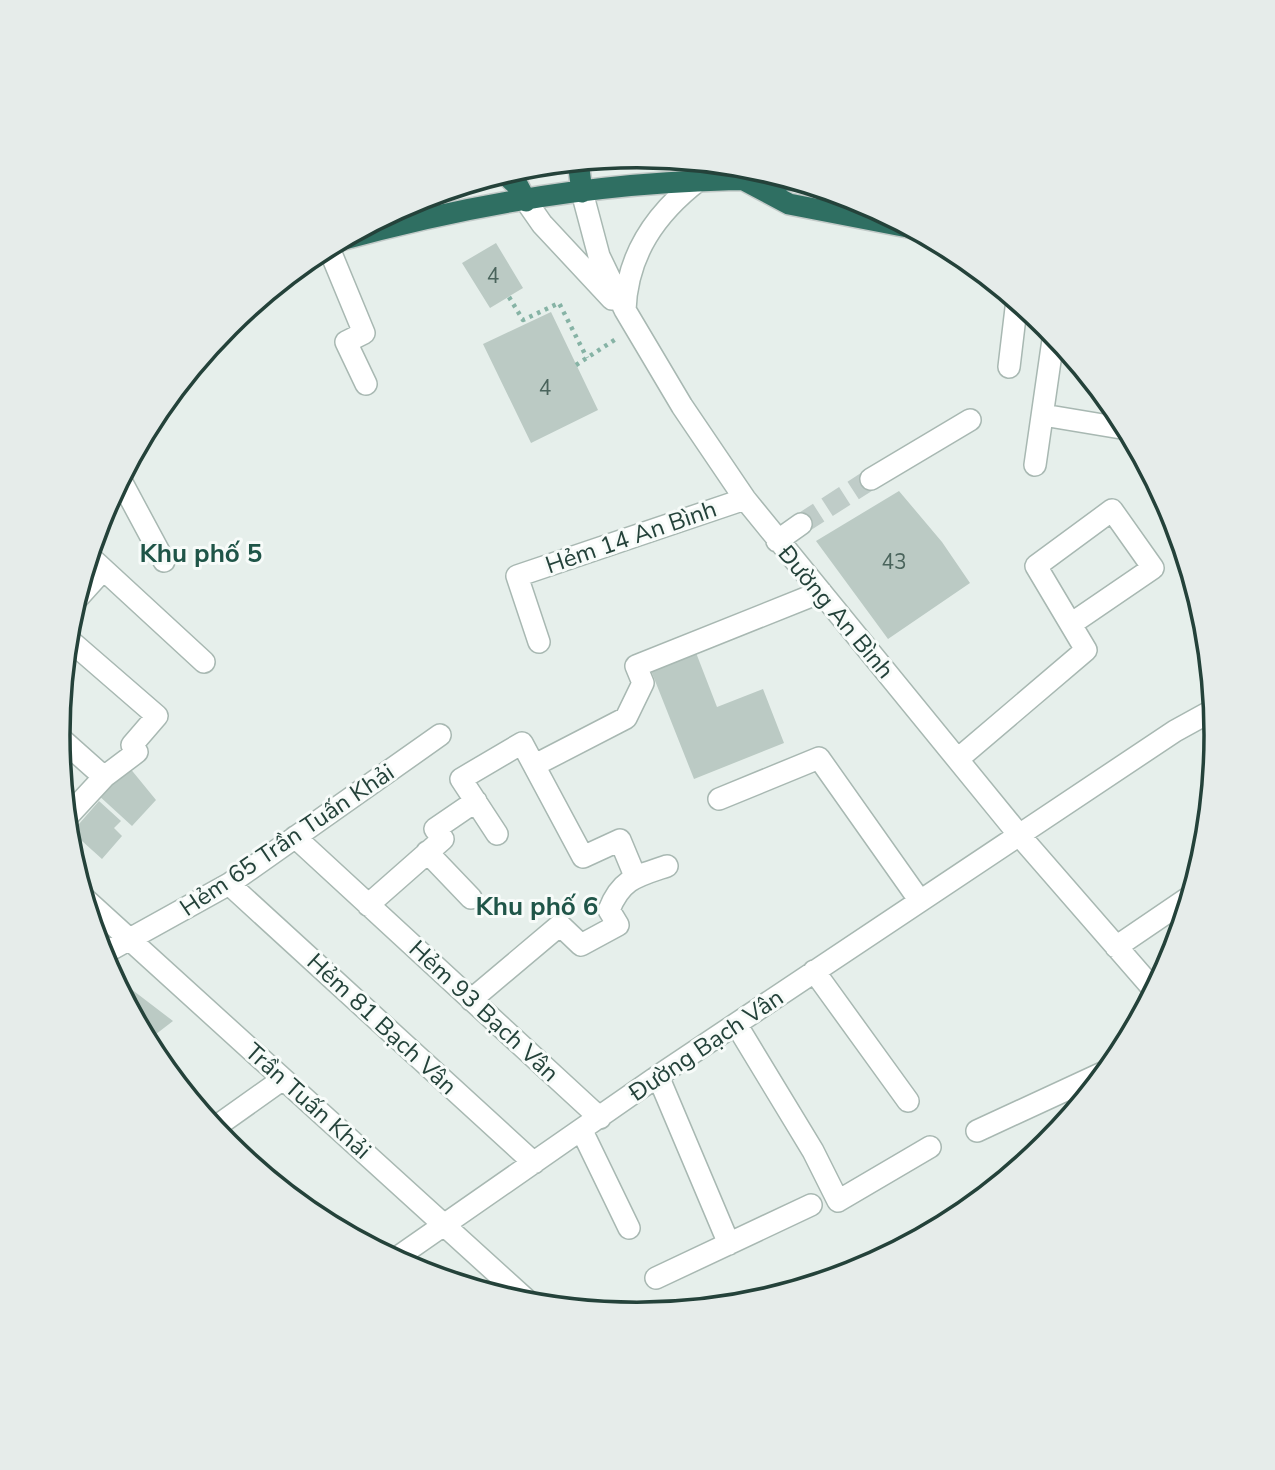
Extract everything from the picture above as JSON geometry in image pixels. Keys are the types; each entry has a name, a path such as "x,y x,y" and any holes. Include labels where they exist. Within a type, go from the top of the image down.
{"highway":[{"path":"579,171 582,192"},
{"path":"740,178 789,204 877,221"},
{"path":"378,231 436,217 582,192 699,180 749,178"},
{"path":"513,181 526,201"}],"street":[{"path":"630,319 629,276 649,229 673,201 699,180"},
{"name":"Đường An Bình","path":"582,192 599,256 630,319 682,406 745,499 776,541 821,592 1020,836 1148,983"},
{"path":"526,201 630,319"},
{"path":"332,257 364,333 346,342 366,384"},
{"path":"1009,367 1016,311"},
{"path":"1035,465 1052,348"},
{"path":"1043,415 1113,427"},
{"path":"871,480 970,420"},
{"path":"126,491 164,561"},
{"name":"Hẻm 14 An Bình","path":"539,642 517,576 745,499"},
{"path":"958,760 1086,650 1036,566 1112,510 1153,568 1071,624"},
{"path":"776,541 801,524"},
{"path":"97,564 204,662"},
{"path":"535,765 626,718 643,683 636,666 821,592"},
{"path":"75,808 104,777 137,752 132,745 157,716 77,647"},
{"name":"Đường Bạch Vân","path":"405,1252 814,971 1175,731 1204,715"},
{"name":"Hẻm 65 Trần Tuấn Khải","path":"112,949 229,884 440,736"},
{"path":"497,834 461,779 522,743 583,857 620,840 635,876"},
{"path":"70,747 104,777"},
{"path":"719,799 819,758 920,901"},
{"path":"368,905 443,839 435,829 476,801"},
{"name":"Hẻm 93 Bạch Vân","path":"295,837 600,1118"},
{"path":"427,852 471,898"},
{"path":"471,1000 560,925 581,945 618,925 609,910 616,892 635,876 667,866"},
{"name":"Hẻm 81 Bạch Vân","path":"229,884 534,1163"},
{"path":"1116,947 1179,904"},
{"name":"Trần Tuấn Khải","path":"98,910 514,1289"},
{"path":"814,971 908,1101"},
{"path":"736,1024 813,1151 838,1201 930,1147"},
{"path":"658,1076 729,1244"},
{"path":"223,1122 283,1079"},
{"path":"977,1131 1088,1080"},
{"path":"582,1131 629,1228"},
{"path":"656,1278 811,1205"}],"path":[{"path":"509,297 523,320 559,303 587,358"},
{"path":"576,365 630,319"}],"building":[{"path":"496,243 523,288 490,308 462,263"},
{"path":"551,312 598,410 531,443 483,344"},
{"path":"899,491 942,542 970,583 888,639 816,541"},
{"path":"693,645 717,707 763,689 784,743 694,779 648,663"},
{"path":"129,767 156,800 132,826 97,794"},
{"path":"99,801 121,821 114,828 122,836 102,859 80,839 78,825"},
{"path":"130,988 173,1021 156,1034"}],"tunnel":[{"path":"801,524 871,479"}],"district":[{"name":"Khu phố 5","path":"201,553"},
{"name":"Khu phố 6","path":"537,906"}]}
